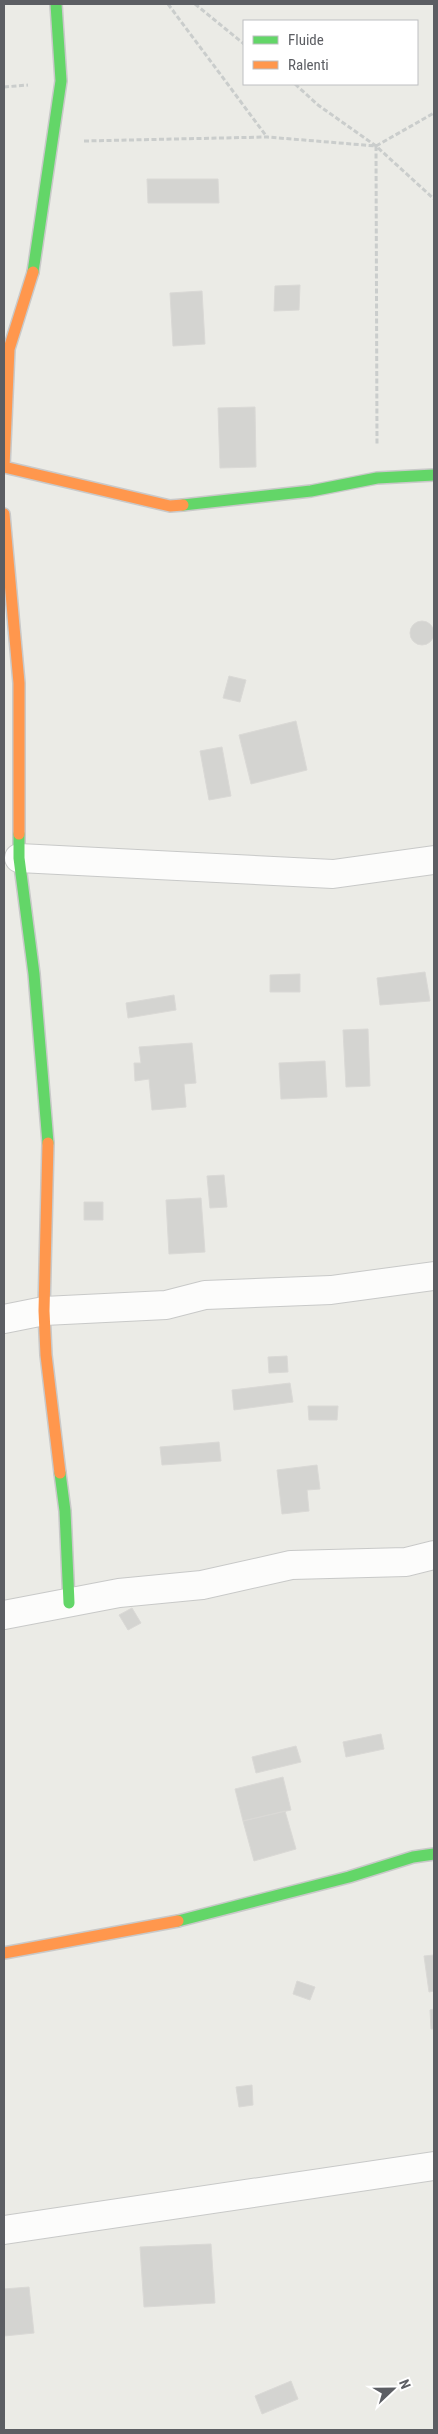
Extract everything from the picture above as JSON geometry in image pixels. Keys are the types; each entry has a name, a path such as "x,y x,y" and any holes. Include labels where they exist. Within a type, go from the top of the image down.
{"street":[{"path":"56,4 61,81 31,283 9,349 4,467 170,506 311,492 377,478 434,475"},
{"path":"4,514 19,684 19,858 34,974 48,1133 44,1311 47,1364 65,1512 69,1603"},
{"path":"19,858 333,874 434,860"},
{"path":"4,1318 44,1311 166,1305 205,1295 331,1290 434,1276"},
{"path":"4,1615 119,1593 202,1585 291,1565 406,1562 434,1555"},
{"path":"4,1953 198,1917 349,1877 413,1857 434,1854"},
{"path":"4,2230 434,2166"}],"path":[{"path":"168,4 267,137"},
{"path":"195,4 243,43"},
{"path":"296,85 318,105 376,146 434,199"},
{"path":"52,142 267,137 376,146 434,113"},
{"path":"376,146 377,478"}],"building":[{"path":"147,179 218,179 219,203 148,203"},
{"path":"300,285 299,310 274,311 275,286"},
{"path":"202,291 205,344 173,346 170,293"},
{"path":"255,407 256,467 220,468 218,408"},
{"path":"422,621 430,625 434,633 430,641 422,645 414,641 410,633 414,625"},
{"path":"229,676 246,680 240,702 223,698"},
{"path":"296,721 307,770 251,784 239,735"},
{"path":"222,747 231,796 209,800 200,751"},
{"path":"425,972 430,1001 380,1005 377,978"},
{"path":"300,974 300,992 270,992 270,975"},
{"path":"174,995 176,1010 128,1018 126,1003"},
{"path":"368,1029 370,1086 346,1087 343,1030"},
{"path":"192,1043 196,1083 184,1084 186,1107 152,1110 149,1079 135,1081 134,1063 141,1063 139,1047"},
{"path":"325,1061 327,1097 281,1099 279,1063"},
{"path":"224,1175 227,1207 210,1208 207,1176"},
{"path":"201,1198 205,1252 169,1254 166,1200"},
{"path":"84,1202 103,1202 103,1220 84,1220"},
{"path":"287,1356 288,1372 269,1373 268,1357"},
{"path":"290,1383 293,1402 234,1410 232,1390"},
{"path":"308,1406 338,1406 337,1420 309,1420"},
{"path":"219,1442 221,1461 162,1465 160,1447"},
{"path":"317,1465 320,1489 307,1490 309,1511 282,1514 277,1470"},
{"path":"132,1608 141,1623 128,1630 119,1615"},
{"path":"381,1734 384,1749 346,1757 343,1742"},
{"path":"296,1746 301,1762 256,1773 252,1757"},
{"path":"283,1777 291,1810 243,1821 235,1789"},
{"path":"285,1811 296,1849 254,1861 243,1821"},
{"path":"434,1955 434,1991 429,1992 424,1956"},
{"path":"297,1981 315,1987 310,2000 293,1994"},
{"path":"434,2009 434,2029 431,2029 430,2010"},
{"path":"252,2085 253,2105 239,2107 236,2087"},
{"path":"211,2244 215,2303 144,2307 140,2247"},
{"path":"29,2287 34,2333 4,2336 4,2289"},
{"path":"291,2381 298,2399 262,2414 255,2396"}],"traffic: fast":[{"path":"33,272 61,81 56,4"},
{"path":"183,505 311,491 377,478 434,475"},
{"path":"19,834 19,858 34,974 48,1143"},
{"path":"60,1473 65,1511 69,1603"},
{"path":"178,1921 349,1877 413,1857 434,1854"}],"traffic: slow":[{"path":"4,467 9,349 33,272"},
{"path":"4,467 170,506 183,505"},
{"path":"4,514 19,683 19,834"},
{"path":"48,1143 44,1311 46,1355 60,1473"},
{"path":"4,1953 178,1921"}]}
